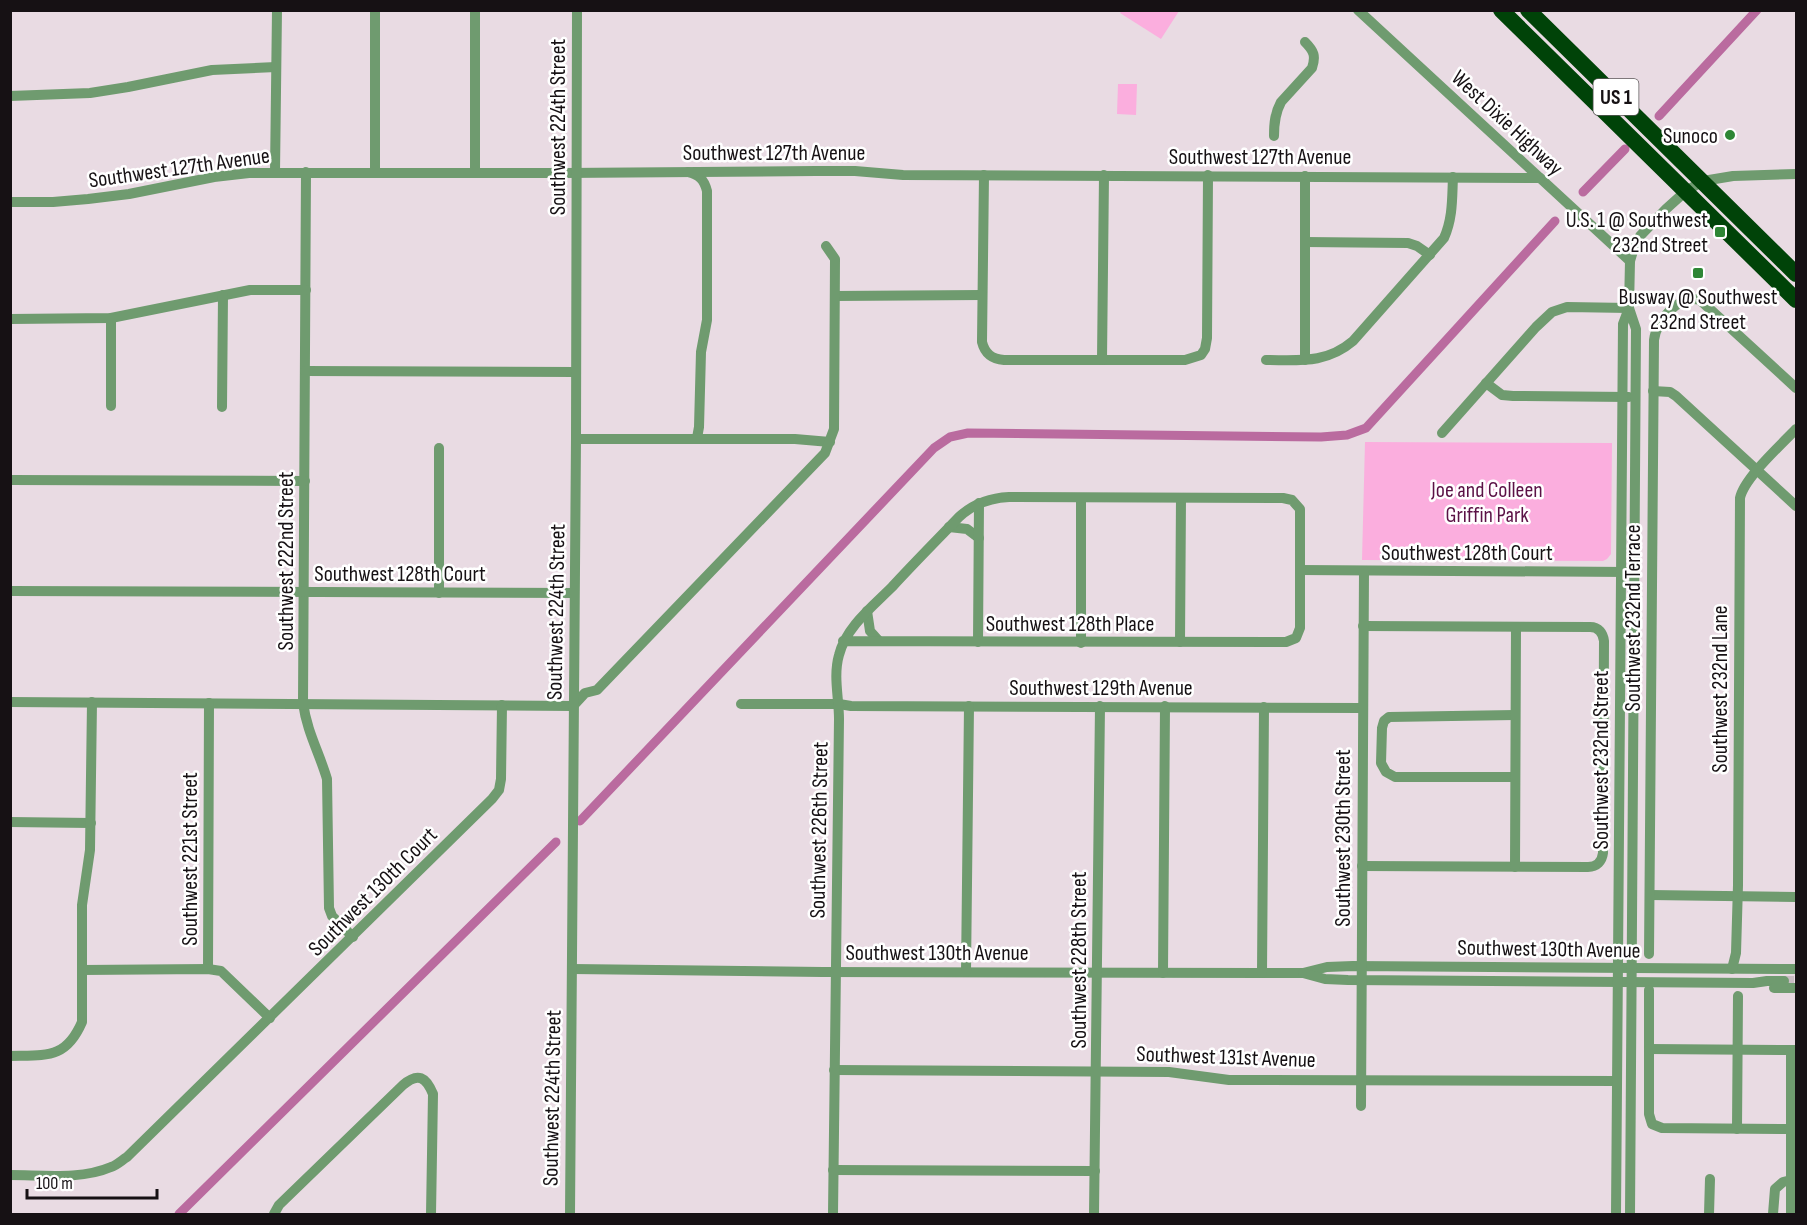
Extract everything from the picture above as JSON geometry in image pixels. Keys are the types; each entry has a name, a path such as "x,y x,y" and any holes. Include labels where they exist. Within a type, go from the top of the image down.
{"highway":[{"name":"US 1","path":"1501,10 1797,300"},
{"name":"US 1","path":"1528,10 1797,274"},
{"path":"1588,95 1612,104 1685,177 1692,181 1703,182"},
{"path":"1686,191 1696,190 1714,203 1797,285"}],"street":[{"path":"275,172 277,10"},
{"path":"375,10 375,172"},
{"path":"475,10 475,173"},
{"name":"Southwest 224th Street","path":"570,1215 577,10"},
{"name":"West Dixie Highway","path":"1358,10 1630,261"},
{"path":"1274,136 1275,116 1281,102 1312,68 1315,54 1305,42"},
{"path":"10,96 90,93 212,70 276,67"},
{"path":"685,171 698,175 705,182 707,191 707,320 701,352 697,438"},
{"name":"Southwest 127th Avenue","path":"10,202 53,202 98,198 214,177 275,172 836,171 903,175 1540,178"},
{"name":"Southwest 222nd Street","path":"306,172 303,703 305,722 327,779 329,908 332,916 353,937"},
{"path":"1686,191 1703,182 1733,176 1797,174"},
{"path":"984,175 982,342 985,350 991,356 1004,360 1185,360 1198,357 1203,352 1208,338 1208,175"},
{"path":"1102,360 1104,175"},
{"path":"1305,176 1305,360"},
{"path":"1266,360 1305,360 1330,356 1353,341 1444,238 1452,211 1453,177"},
{"name":"Southwest 232nd Street","path":"1616,1215 1623,324 1629,308 1630,261 1635,244 1640,236 1686,191"},
{"path":"1305,242 1408,243 1430,255"},
{"path":"10,702 573,706 585,693 597,690 825,453 834,429 835,259 826,246"},
{"path":"10,319 111,318 250,290 306,290"},
{"path":"222,407 223,295"},
{"path":"834,296 982,295"},
{"name":"Southwest 232nd Terrace","path":"1649,954 1655,330 1675,306 1689,298 1696,299 1703,302 1797,388"},
{"path":"1442,433 1520,343 1547,316 1568,307 1629,308"},
{"name":"Southwest 232nd Street","path":"1629,308 1636,329 1630,1215"},
{"path":"111,318 111,406"},
{"path":"305,371 576,372"},
{"path":"1486,383 1502,395 1635,397"},
{"path":"1653,391 1670,392 1677,396 1797,506"},
{"name":"Southwest 232nd Lane","path":"1732,969 1736,953 1738,896 1739,503 1744,487 1797,429"},
{"path":"576,439 795,439 830,442"},
{"path":"439,448 440,593"},
{"path":"10,480 305,481"},
{"path":"978,642 979,503 1002,497 1283,498 1292,500 1296,502 1301,513 1300,570"},
{"path":"1081,498 1081,643"},
{"path":"1180,642 1181,498"},
{"name":"Southwest 226th Street","path":"833,1215 834,972 837,951 839,704 837,667 843,641 854,626 966,510 979,503"},
{"path":"949,527 967,529 979,538"},
{"name":"Southwest 128th Court","path":"1300,570 1634,572"},
{"name":"Southwest 128th Place","path":"843,641 1281,643 1296,638 1300,628 1300,570"},
{"name":"Southwest 230th Street","path":"1360,1106 1364,571"},
{"name":"Southwest 128th Court","path":"10,591 574,593"},
{"path":"867,611 870,631 879,641"},
{"path":"1362,866 1588,867 1599,862 1602,856 1603,841 1604,641 1601,632 1593,627 1363,626"},
{"path":"1515,867 1516,627"},
{"path":"10,1056 56,1052 66,1047 75,1037 82,1022 82,904 90,850 92,702"},
{"name":"Southwest 221st Street","path":"209,703 208,969 221,970 270,1018"},
{"name":"Southwest 129th Avenue","path":"741,704 1363,708"},
{"name":"Southwest 130th Court","path":"10,1175 67,1175 98,1172 114,1166 127,1157 492,799 499,790 501,779 502,705"},
{"path":"966,972 969,706"},
{"name":"Southwest 228th Street","path":"1094,1215 1100,706"},
{"path":"1162,973 1165,706"},
{"path":"1262,973 1264,707"},
{"path":"1515,716 1389,717 1384,721 1382,728 1381,763 1386,772 1395,777 1515,777"},
{"path":"10,822 90,823"},
{"path":"1650,895 1797,897"},
{"name":"Southwest 130th Avenue","path":"1303,973 1327,967 1361,966 1797,969"},
{"path":"82,969 208,969"},
{"name":"Southwest 130th Avenue","path":"572,969 1303,973 1332,980 1753,984 1767,981 1793,983"},
{"path":"1649,990 1648,1114 1652,1124 1662,1128 1791,1129"},
{"path":"1737,1129 1738,996"},
{"path":"1649,1049 1794,1050 1791,1215"},
{"name":"Southwest 131st Avenue","path":"834,1070 1178,1072 1229,1080 1617,1081"},
{"path":"274,1215 279,1205 411,1078 421,1078 428,1083 433,1094 431,1215"},
{"path":"833,1170 1095,1171"},
{"path":"1709,1215 1710,1179"},
{"path":"1773,1215 1775,1189 1783,1182 1791,1180"}],"green space":[{"path":"1122,10 1179,11 1161,39 1120,13"},
{"path":"1118,84 1137,84 1136,115 1117,114"},
{"name":"Joe and Colleen Griffin Park","path":"1365,442 1612,443 1611,554 1603,561 1362,560"}],"waterway":[{"path":"1659,116 1757,10"},
{"path":"1583,192 1625,149"},
{"path":"580,821 934,448 950,437 968,433 1321,437 1347,435 1366,428 1555,221"},
{"path":"179,1214 556,842"}],"tunnel":[{"path":"1784,981 1794,981"}],"place":[{"name":"Sunoco","path":"1730,135"},
{"name":"U.S. 1 @ Southwest 232nd Street","path":"1720,232"},
{"name":"Busway @ Southwest 232nd Street","path":"1698,273"}]}
